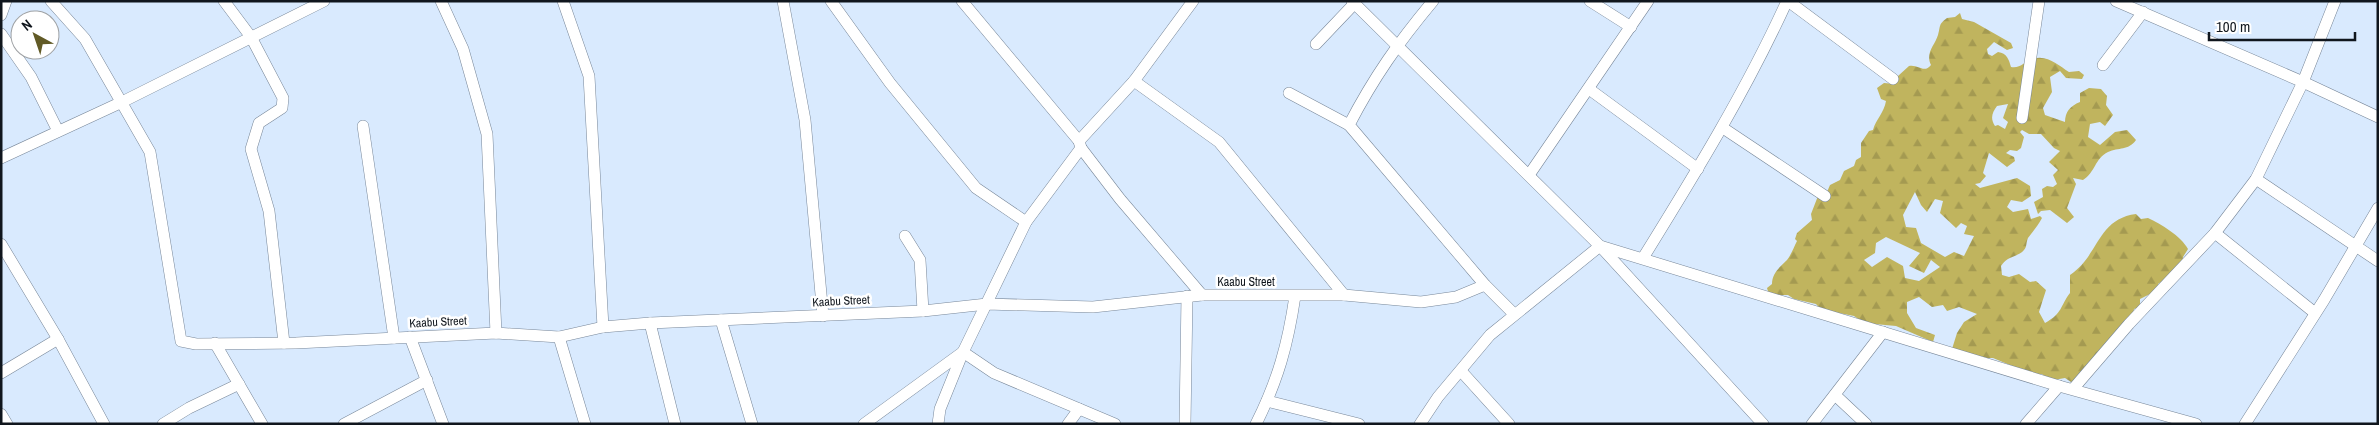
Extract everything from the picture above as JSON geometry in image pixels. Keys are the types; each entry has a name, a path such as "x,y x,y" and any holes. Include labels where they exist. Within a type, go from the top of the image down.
{"street":[{"path":"1,15 6,1"},
{"path":"51,1 85,39 122,102"},
{"path":"224,1 251,36 283,98 282,108 260,123 251,149 270,211 284,343"},
{"path":"1,158 122,102 324,1"},
{"path":"441,1 463,49 487,134 496,333"},
{"path":"563,1 589,76 603,327"},
{"path":"782,1 806,120 823,316"},
{"path":"831,1 890,82 976,188 1026,222"},
{"path":"962,1 1080,145 1120,199 1202,295"},
{"path":"938,424 940,409 963,352 1026,222 1080,145 1134,81 1193,1"},
{"path":"1349,125 1366,93 1396,46 1432,1"},
{"path":"1590,1 1631,26"},
{"path":"1529,175 1648,1"},
{"path":"1644,258 1723,128 1762,56 1788,1 1893,79"},
{"path":"2022,118 2040,1"},
{"path":"2116,1 2378,116"},
{"path":"2073,390 2129,324 2215,234 2256,179 2303,82 2335,1"},
{"path":"1316,44 1353,2 1600,246 1764,424"},
{"path":"2103,66 2143,12"},
{"path":"1,34 31,77 58,131"},
{"path":"1134,81 1219,142 1344,294"},
{"path":"1589,89 1698,169"},
{"path":"1289,94 1349,125 1485,285 1514,314"},
{"name":"Kaabu Street","path":"122,102 150,152 181,341 196,344 284,343 496,333 559,337 603,327 650,323 923,311 987,304 1093,307 1202,295 1296,296 1344,294 1421,302 1456,297 1485,285"},
{"path":"363,126 394,338"},
{"path":"1723,128 1825,196"},
{"path":"2256,179 2378,262"},
{"path":"2245,424 2378,208"},
{"path":"2215,234 2315,313"},
{"path":"905,236 920,260 923,311"},
{"path":"1,244 58,339 104,424"},
{"path":"1600,246 2058,386 2196,424"},
{"path":"1420,424 1438,397 1490,335 1600,246"},
{"path":"1185,424 1187,296"},
{"path":"1256,424 1267,401 1289,341 1296,296"},
{"path":"721,320 752,424"},
{"path":"650,323 675,424"},
{"path":"1812,424 1883,332"},
{"path":"410,337 443,424"},
{"path":"559,337 585,424"},
{"path":"1,374 58,339"},
{"path":"215,343 262,424"},
{"path":"963,352 994,373 1115,424"},
{"path":"864,424 963,352"},
{"path":"1460,371 1509,424"},
{"path":"344,424 427,380"},
{"path":"163,424 189,408 240,384"},
{"path":"2026,424 2058,386"},
{"path":"1835,394 1866,424"},
{"path":"1267,401 1359,424"},
{"path":"1068,424 1080,409"},
{"path":"1,414 7,424"}],"green space":[{"path":"1960,13 1962,19 1974,22 2011,43 2013,48 2007,50 1994,42 1987,49 1988,54 1992,56 1998,52 2006,55 2011,67 2020,66 2033,59 2043,58 2052,61 2069,72 2079,71 2084,75 2082,79 2066,78 2060,71 2050,77 2052,92 2043,108 2045,115 2065,122 2069,110 2073,105 2080,102 2080,93 2089,88 2101,89 2107,96 2106,105 2113,115 2105,126 2100,122 2090,124 2088,137 2100,145 2115,132 2127,130 2136,140 2130,146 2112,150 2100,158 2090,174 2083,180 2073,178 2076,184 2067,208 2074,217 2067,223 2050,210 2041,211 2038,214 2034,202 2043,197 2042,189 2047,186 2053,187 2057,184 2053,175 2058,170 2049,162 2060,151 2054,148 2041,134 2029,134 2022,130 2020,132 2024,137 2021,148 2017,151 2010,150 2006,153 2014,157 2015,161 2007,167 1989,153 1983,173 1986,176 1980,183 1975,184 1980,188 2017,178 2030,186 2031,196 2022,202 2011,200 2007,207 2013,212 2028,209 2031,219 2040,216 2042,218 2028,238 2024,250 2004,262 2001,266 2002,275 2009,277 2019,274 2030,282 2036,281 2046,290 2039,312 2045,323 2058,313 2070,293 2070,275 2080,267 2106,230 2123,217 2136,214 2141,219 2148,218 2176,235 2188,249 2183,257 2182,267 2158,284 2158,290 2140,299 2140,307 2134,309 2133,315 2078,379 2071,382 2065,378 2048,381 2042,374 2034,375 1993,358 1952,349 1957,333 1964,322 1977,314 1959,307 1947,311 1943,305 1932,307 1919,297 1907,302 1907,313 1916,328 1935,335 1933,342 1896,326 1864,323 1854,316 1834,312 1824,313 1816,304 1794,299 1788,295 1769,295 1767,288 1772,284 1777,270 1790,256 1797,241 1795,239 1797,233 1812,220 1811,214 1818,196 1827,192 1830,185 1840,180 1844,171 1854,166 1856,160 1861,157 1861,143 1869,131 1873,130 1886,101 1881,99 1877,88 1884,83 1895,84 1898,76 1909,66 1923,69 1928,68 1931,65 1929,61 1930,53 1937,39 1941,24 1947,18 1955,17","holes":["2008,104 2003,118 2008,122 2005,129 1998,125 1995,126 1992,118 1995,109 1997,106","1915,192 1921,205 1927,212 1935,199 1943,201 1940,213 1956,228 1961,223 1967,226 1964,234 1974,236 1964,256 1954,252 1945,257 1921,243 1916,228 1906,227 1903,215","1886,237 1920,253 1909,266 1924,273 1931,260 1940,267 1919,281 1905,278 1903,266 1887,257 1872,267 1864,260 1875,253 1876,243"]}]}
